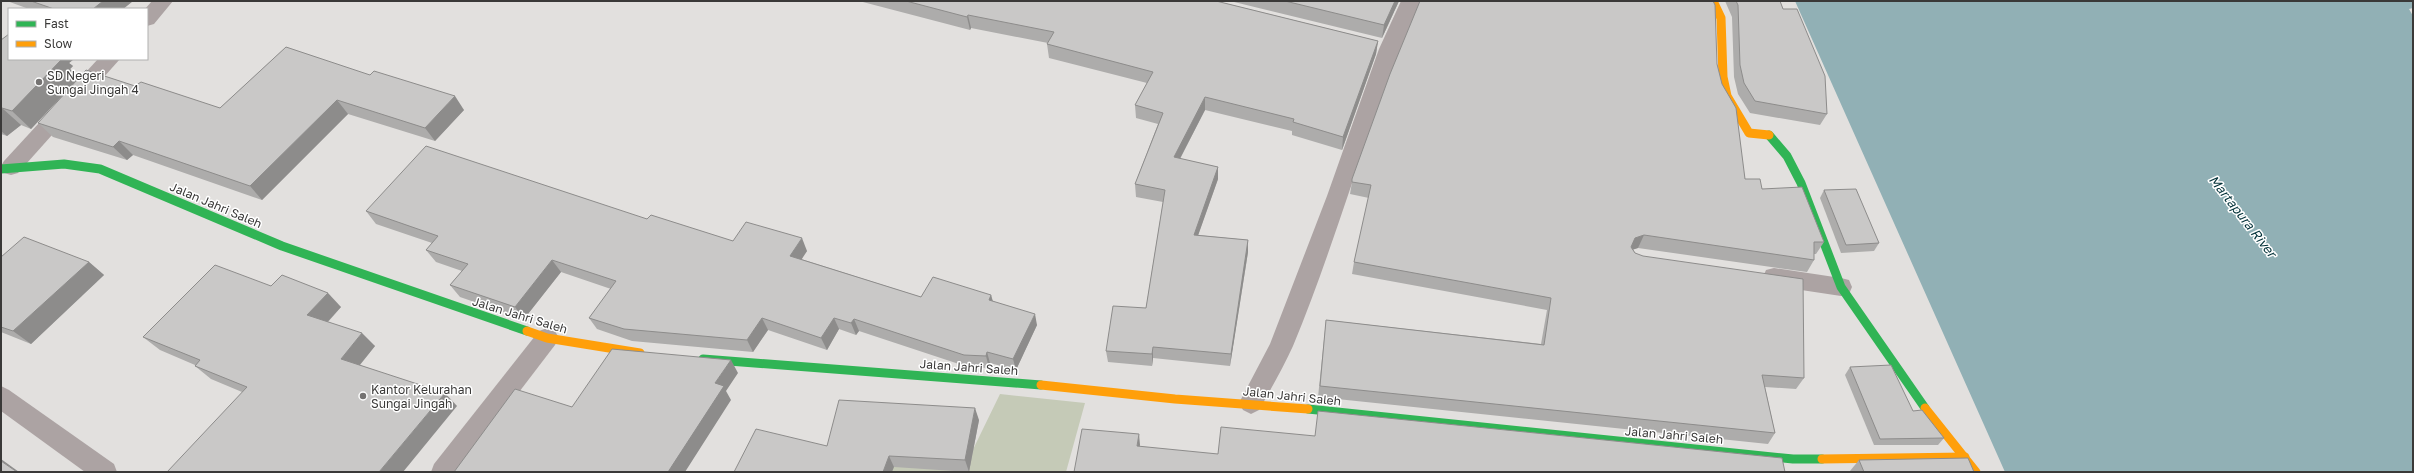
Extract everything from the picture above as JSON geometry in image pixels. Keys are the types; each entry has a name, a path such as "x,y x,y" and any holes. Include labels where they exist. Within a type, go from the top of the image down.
{"street":[{"path":"148,18 163,1"},
{"path":"1251,403 1281,346 1338,196 1381,47 1411,1"},
{"path":"1713,1 1721,18 1723,77 1727,96 1749,133 1768,134 1787,156 1801,183 1841,286 1893,363 1976,472"},
{"path":"6,168 109,60"},
{"name":"Jalan Jahri Saleh","path":"6,168 64,164 100,169 282,246 547,338 616,351 648,354"},
{"path":"1755,274 1841,286"},
{"path":"443,472 547,338"},
{"name":"Jalan Jahri Saleh","path":"695,358 832,370 996,380 1175,399 1251,403 1795,466 1965,457"},
{"path":"1,397 105,472"}],"green space":[{"path":"1000,394 1085,403 1066,472 846,472 851,457 963,470"}],"water":[{"name":"Martapura River","path":"1795,1 2413,1 2413,8 2409,9 2413,16 2413,472 2005,472"}],"building":[{"path":"31,1 103,1 94,8 51,8"},
{"path":"906,1 1216,1 1378,41 1343,137 1293,122 1294,119 1205,97 1174,157 1218,167 1194,235 1248,240 1231,354 1153,347 1152,354 1106,351 1113,306 1146,308 1165,190 1135,184 1163,113 1135,105 1153,72 1047,44 1054,32 968,15 967,17"},
{"path":"1285,1 1395,1 1384,25"},
{"path":"1420,1 1713,1 1715,5 1717,64 1722,84 1736,108 1745,179 1760,179 1762,189 1802,187 1824,242 1814,242 1814,260 1644,235 1635,238 1631,247 1635,253 1643,256 1803,279 1804,378 1762,375 1775,433 1320,386 1326,320 1544,345 1551,298 1354,262 1371,185 1352,182 1352,179 1390,74"},
{"path":"1736,1 1780,1 1783,9 1797,9 1825,76 1827,114 1755,101 1744,83 1740,65 1738,5"},
{"path":"8,35 8,60 61,60 12,111 1,108 1,40"},
{"path":"286,47 370,75 374,71 455,96 425,128 337,100 250,186 119,141 113,147 38,123 86,70 135,86 141,82 220,108"},
{"path":"426,146 647,219 651,215 733,241 746,222 802,238 790,256 921,297 933,277 991,295 989,300 1035,314 1013,359 987,352 986,356 964,355 854,319 851,323 834,318 821,338 762,318 747,340 624,329 589,318 616,281 552,260 515,307 450,285 468,264 426,250 438,236 366,211"},
{"path":"1856,189 1879,243 1846,245 1824,190"},
{"path":"24,237 89,262 13,331 1,327 1,257"},
{"path":"215,265 271,286 282,275 328,293 307,315 362,333 341,359 445,393 379,472 167,472 247,387 195,366 200,360 143,337"},
{"path":"612,349 731,360 715,383 724,386 668,472 454,472 515,389 572,407"},
{"path":"1891,365 1913,411 1922,410 1944,438 1880,439 1850,367"},
{"path":"839,400 975,408 965,460 889,456 883,472 734,472 756,429 827,446"},
{"path":"1318,411 1782,458 1785,472 1074,472 1082,429 1139,434 1137,446 1218,454 1221,427 1315,436"},
{"path":"1968,458 1974,472 1864,472 1859,460"},
{"path":"1,461 17,472 1,472"}],"traffic: fast":[{"path":"1769,135 1787,156 1801,183 1841,287 1925,408"},
{"path":"1,169 64,164 100,169 282,246 527,331"},
{"path":"703,359 1041,385"},
{"path":"1308,409 1793,459 1822,459"}],"traffic: slow":[{"path":"1713,1 1721,18 1723,77 1727,96 1749,133 1769,135"},
{"path":"527,331 547,338 640,353"},
{"path":"1041,385 1175,399 1308,409"},
{"path":"1925,408 1976,472"},
{"path":"1822,459 1965,457"}],"place":[{"name":"SD Negeri Sungai Jingah 4","path":"39,82"},
{"name":"Kantor Kelurahan Sungai Jingah","path":"363,396"}]}
